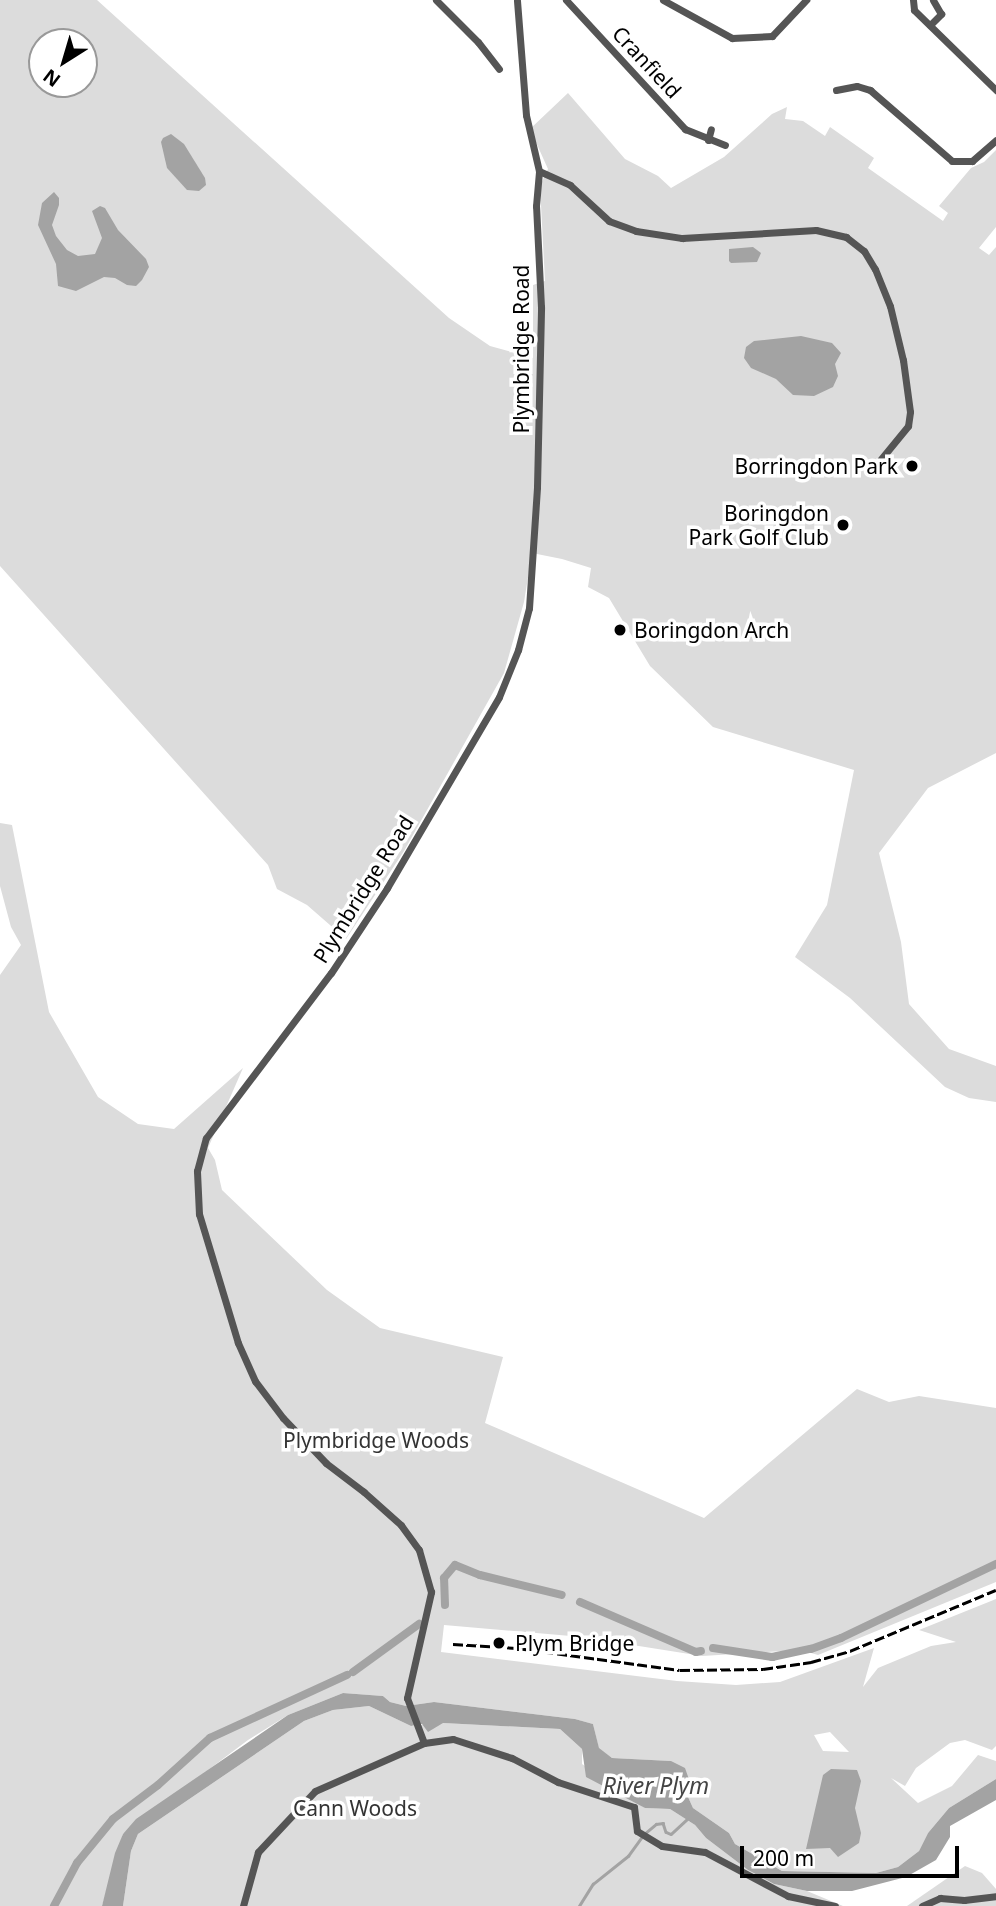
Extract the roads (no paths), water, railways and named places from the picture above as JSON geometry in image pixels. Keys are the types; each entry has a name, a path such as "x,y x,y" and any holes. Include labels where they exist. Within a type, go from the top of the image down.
{"street":[{"path":"436,0 478,42 499,69"},
{"name":"Plymbridge Road","path":"424,1743 407,1698 431,1592 419,1550 401,1525 365,1492 326,1463 283,1418 256,1381 238,1343 199,1214 197,1171 206,1138 331,973 387,888 499,697 518,650 529,607 537,487 541,307 536,206 539,171 526,115 517,0"},
{"name":"Cranfield","path":"566,0 685,129 725,145"},
{"path":"663,0 732,38 772,36 806,0"},
{"path":"912,0 914,10 996,90"},
{"path":"930,25 942,13 933,0"},
{"path":"836,90 857,86 870,90 952,161 972,161 996,140"},
{"path":"708,140 712,129"},
{"path":"539,171 570,185 609,221 636,232 682,238 816,229 846,237 864,251 875,269 890,306 903,360 909,412 908,426 881,459"},
{"path":"243,1906 258,1852 315,1791 424,1743 453,1738 512,1758 558,1782 634,1807 637,1831 662,1846 705,1852 788,1896 835,1906"},
{"path":"922,1906 940,1898 964,1900 996,1896"}],"water":[{"path":"171,134 184,144 205,178 206,185 199,191 187,190 167,168 161,142"},
{"path":"54,192 59,198 59,205 52,225 56,236 67,250 78,256 95,254 102,238 92,211 100,206 105,208 118,230 146,259 149,267 136,286 104,277 76,291 58,286 56,264 38,225 42,203"},
{"path":"753,247 761,253 757,262 729,261 729,249"},
{"path":"801,336 832,343 841,353 835,364 838,376 833,387 814,396 793,395 776,379 751,368 744,358 746,347 754,341"},
{"name":"River Plym","path":"343,1693 383,1696 390,1702 406,1706 434,1702 575,1719 593,1724 599,1748 612,1758 671,1761 685,1768 692,1788 688,1797 693,1808 729,1833 735,1844 782,1871 876,1873 898,1867 919,1851 928,1833 949,1808 996,1779 996,1800 950,1826 950,1837 936,1860 906,1877 852,1891 807,1891 774,1884 748,1870 706,1838 695,1825 670,1809 645,1808 586,1777 582,1749 560,1729 443,1723 428,1732 422,1724 411,1726 369,1706 333,1710 304,1721 138,1834 131,1851 123,1906 102,1906 115,1853 123,1834 136,1819 288,1715"},
{"path":"831,1769 857,1770 861,1781 855,1808 861,1833 859,1843 838,1857 830,1848 806,1849 823,1775"}],"waterway":[{"path":"713,1648 772,1657 811,1649 841,1638 996,1564"},
{"path":"445,1605 444,1578 455,1565 480,1575 562,1595"},
{"path":"580,1602 696,1652 701,1651"},
{"path":"353,1672 419,1624"},
{"path":"54,1906 77,1863 113,1819 158,1785 210,1738 347,1675"},
{"path":"579,1906 593,1884 628,1856 643,1835 656,1824 663,1823 666,1832 671,1834 687,1819"}],"railway":[{"path":"453,1644 517,1648 680,1670 763,1669 811,1662 850,1651 996,1590"}],"place":[{"name":"Borringdon Park","path":"912,466"},
{"name":"Boringdon Park Golf Club","path":"843,525"},
{"name":"Boringdon Arch","path":"620,630"},
{"name":"Plym Bridge","path":"499,1643"}],"park label":[{"name":"Plymbridge Woods","path":"376,1440"},
{"name":"Cann Woods","path":"355,1808"}]}
